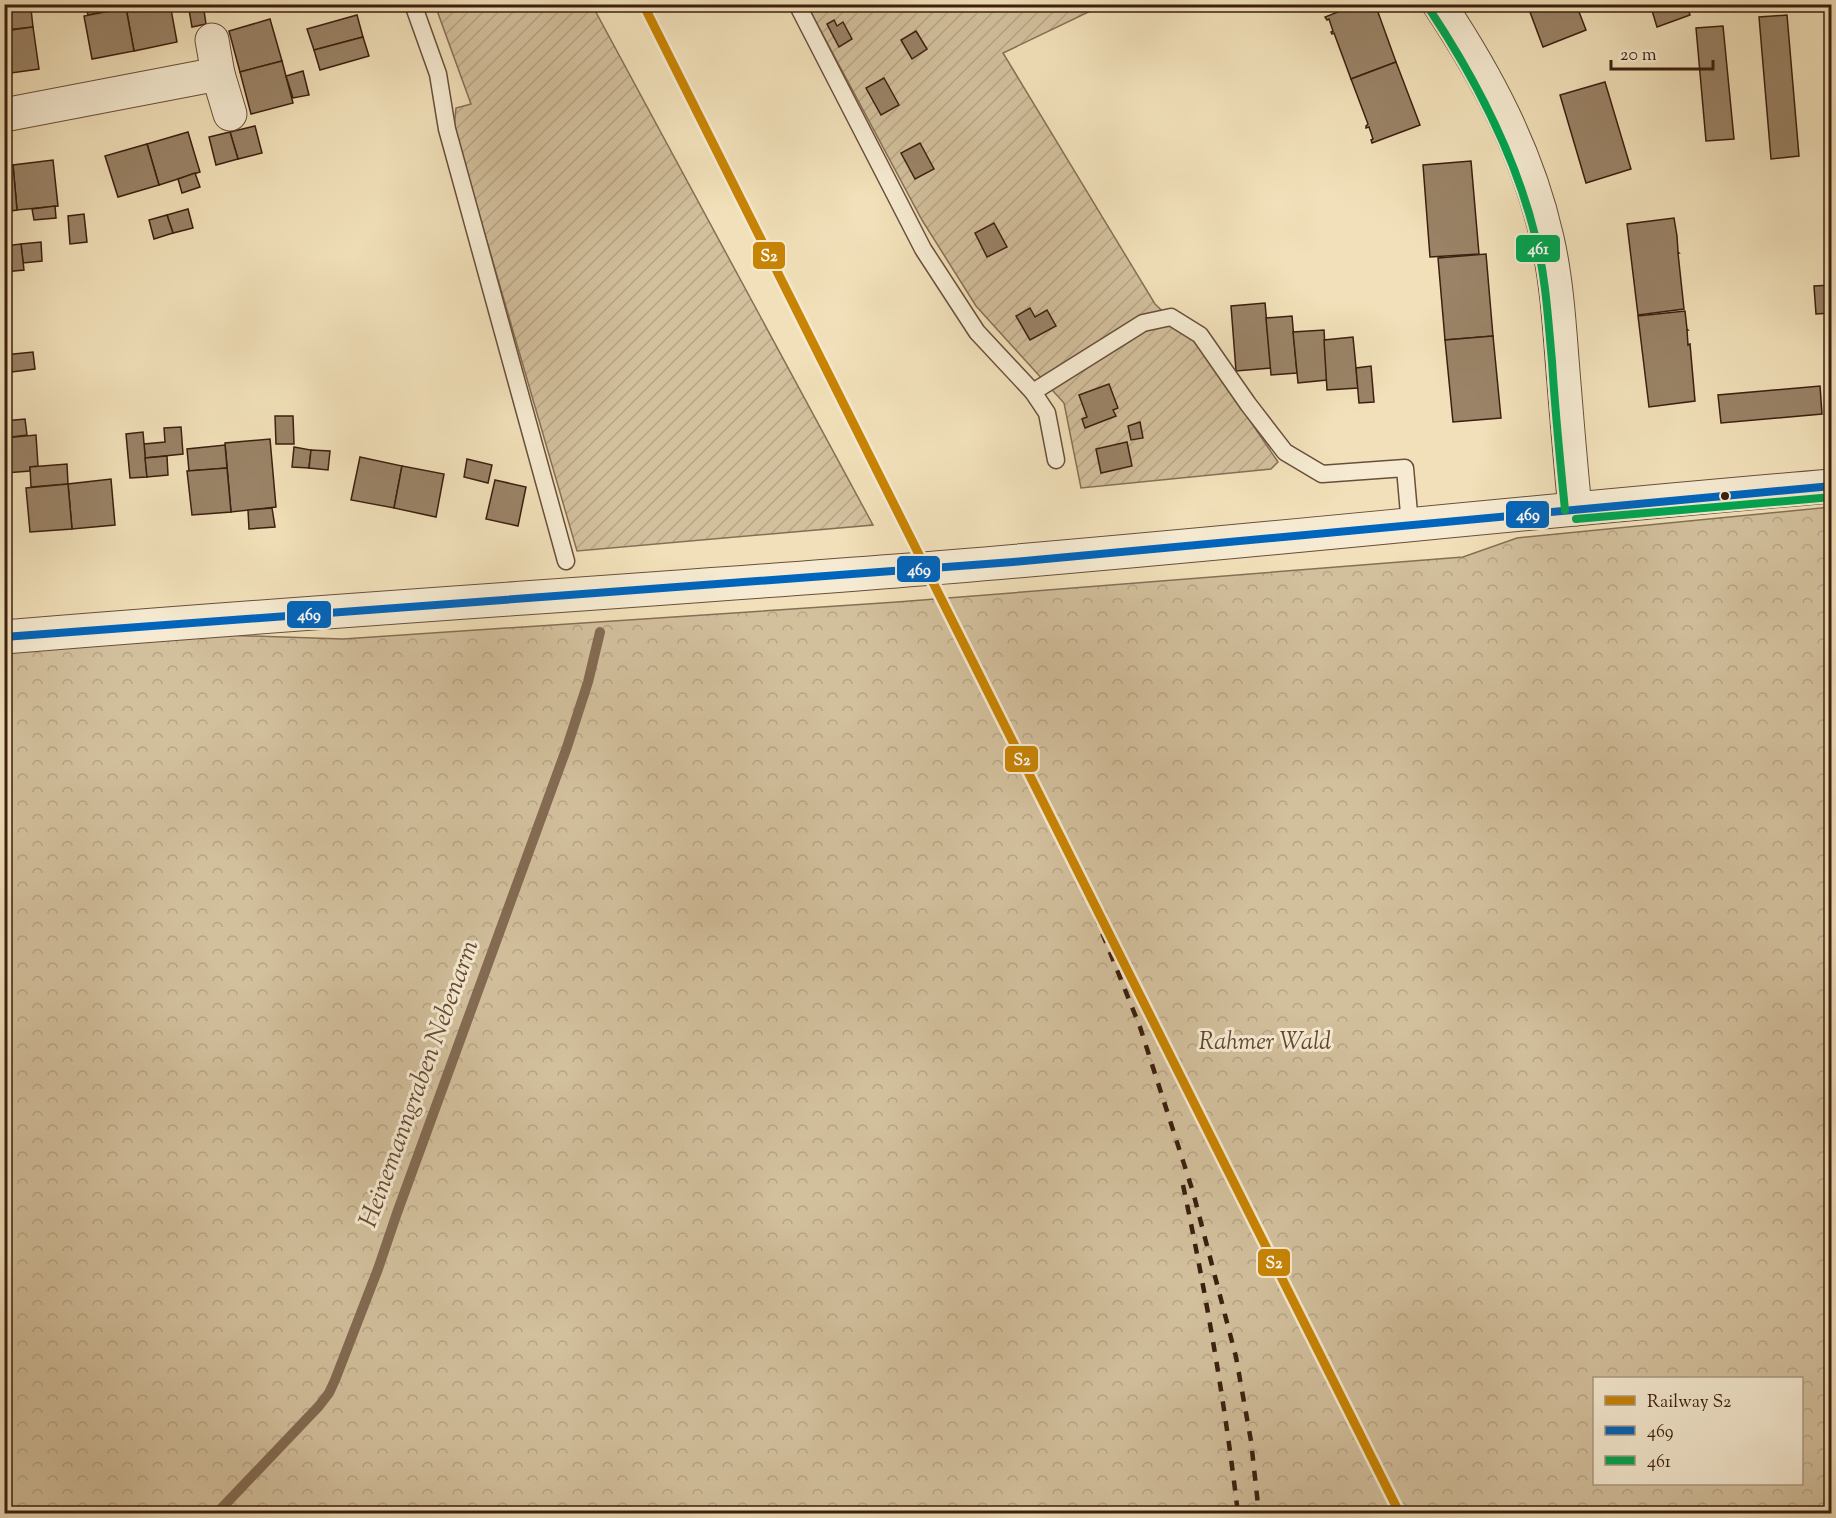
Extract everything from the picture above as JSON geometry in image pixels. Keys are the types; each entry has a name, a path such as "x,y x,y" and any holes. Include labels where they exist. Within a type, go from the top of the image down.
{"street":[{"path":"1439,4 1497,100 1521,153 1535,191 1548,238 1554,278 1575,508"},
{"path":"212,40 218,74 230,114"},
{"path":"4,116 218,74"},
{"path":"4,637 241,617 918,569 1183,547 1575,508 1832,486"}],"lane":[{"path":"413,4 438,74 447,129 566,561"},
{"path":"797,4 923,249 977,332 1033,392 1047,413 1056,460"},
{"path":"1033,392 1143,323 1171,317 1200,335 1285,453 1322,474 1405,468 1410,525"}],"green space":[{"path":"435,5 592,5 873,525 577,551 454,128 456,108 471,104"},
{"path":"807,5 1103,5 1003,53 1155,304 1199,346 1278,462 1271,469 1081,488 1064,403 976,306 922,220"},
{"name":"Rahmer Wald","path":"1831,507 1831,1513 5,1514 5,653 221,635 343,639 897,602 1463,557 1517,538"}],"building":[{"path":"101,4 103,12 88,15 86,6"},
{"path":"145,4 170,4 177,42 134,51 126,8"},
{"path":"188,4 203,4 206,24 192,27"},
{"path":"1358,4 1375,4 1396,62 1351,79 1334,33 1331,32 1333,31 1329,19 1325,17"},
{"path":"1527,4 1576,4 1586,30 1543,47"},
{"path":"1650,4 1687,4 1690,15 1657,27"},
{"path":"126,8 134,51 92,59 84,16"},
{"path":"31,9 33,27 6,30 4,13"},
{"path":"357,15 363,37 314,50 307,29"},
{"path":"1787,15 1799,156 1771,159 1759,17"},
{"path":"270,19 282,61 240,72 229,31"},
{"path":"834,20 837,26 843,22 852,39 839,47 827,24"},
{"path":"1723,26 1734,139 1706,141 1696,28"},
{"path":"33,27 39,69 4,74 4,31"},
{"path":"916,31 927,49 912,59 901,40"},
{"path":"363,37 369,56 320,70 314,50"},
{"path":"282,61 293,103 251,114 240,72"},
{"path":"1396,62 1420,125 1372,143 1373,139 1369,127 1366,128 1368,124 1351,79"},
{"path":"303,71 309,95 293,98 286,76"},
{"path":"884,78 899,105 881,115 866,88"},
{"path":"1605,82 1631,169 1586,183 1560,95"},
{"path":"255,126 262,153 238,159 230,132"},
{"path":"188,132 200,172 159,185 147,144"},
{"path":"230,132 238,159 216,165 209,137"},
{"path":"920,143 934,169 915,179 901,153"},
{"path":"147,144 159,185 118,197 105,156"},
{"path":"53,160 58,206 17,210 13,165"},
{"path":"1471,161 1479,254 1430,257 1423,165"},
{"path":"13,165 17,210 4,212 4,166"},
{"path":"195,173 200,187 182,193 178,179"},
{"path":"55,206 56,218 34,220 32,209"},
{"path":"188,209 193,228 173,233 167,215"},
{"path":"84,214 87,242 70,244 68,216"},
{"path":"167,215 173,233 154,239 149,220"},
{"path":"1674,218 1684,309 1638,315 1627,224"},
{"path":"994,223 1007,247 987,257 975,233"},
{"path":"41,242 42,261 23,263 21,244"},
{"path":"21,244 24,270 4,272 4,246"},
{"path":"1486,254 1493,336 1445,340 1438,258"},
{"path":"1832,285 1832,313 1816,314 1814,286"},
{"path":"1265,303 1271,368 1236,371 1231,306"},
{"path":"1030,308 1035,317 1047,310 1056,326 1030,340 1016,316"},
{"path":"1685,311 1695,401 1649,407 1638,316"},
{"path":"1292,316 1297,373 1271,375 1266,318"},
{"path":"1324,330 1327,380 1298,383 1293,332"},
{"path":"1493,336 1501,418 1453,422 1445,340"},
{"path":"1353,337 1358,388 1327,390 1324,340"},
{"path":"33,352 35,369 4,373 4,355"},
{"path":"1371,366 1374,402 1359,403 1356,368"},
{"path":"1109,384 1118,408 1113,410 1116,416 1085,428 1082,419 1087,417 1079,395"},
{"path":"1820,386 1822,414 1721,423 1718,395"},
{"path":"275,416 293,416 294,444 276,444"},
{"path":"25,419 27,435 4,438 4,421"},
{"path":"1140,422 1143,438 1131,440 1128,426"},
{"path":"181,427 183,454 145,458 144,444 165,442 164,428"},
{"path":"143,432 147,477 130,478 126,434"},
{"path":"36,435 38,466 30,467 30,471 5,473 4,438"},
{"path":"270,439 276,507 231,512 225,443"},
{"path":"1127,442 1132,466 1101,473 1096,449"},
{"path":"225,445 227,468 189,471 187,449"},
{"path":"294,447 311,450 309,468 292,467"},
{"path":"311,450 330,451 328,470 309,468"},
{"path":"167,456 168,475 147,477 145,458"},
{"path":"360,457 402,466 394,508 351,500"},
{"path":"467,459 492,465 488,483 464,477"},
{"path":"67,464 68,484 31,487 30,467"},
{"path":"402,466 444,474 436,517 394,508"},
{"path":"227,468 231,512 192,515 187,471"},
{"path":"111,479 115,525 72,529 68,484"},
{"path":"495,480 526,487 518,526 486,519"},
{"path":"68,484 72,529 30,532 26,488"},
{"path":"272,508 275,527 249,529 248,510"}],"waterway":[{"name":"Heinemanngraben Nebenarm","path":"216,1514 319,1406 335,1380 378,1269 567,747 588,682 600,632"}],"railway":[{"path":"1064,841 1140,1027 1193,1192 1236,1357 1251,1441 1259,1514"},
{"path":"1183,1185 1214,1349 1238,1514"}],"rail line":[{"name":"S2","path":"643,4 1400,1514"}],"transit line":[{"name":"461","path":"1430,10 1464,64 1493,120 1528,208 1542,269 1546,300 1565,510"},
{"name":"469","path":"4,637 1013,562 1832,486"},
{"name":"461","path":"1576,519 1832,497"}]}
